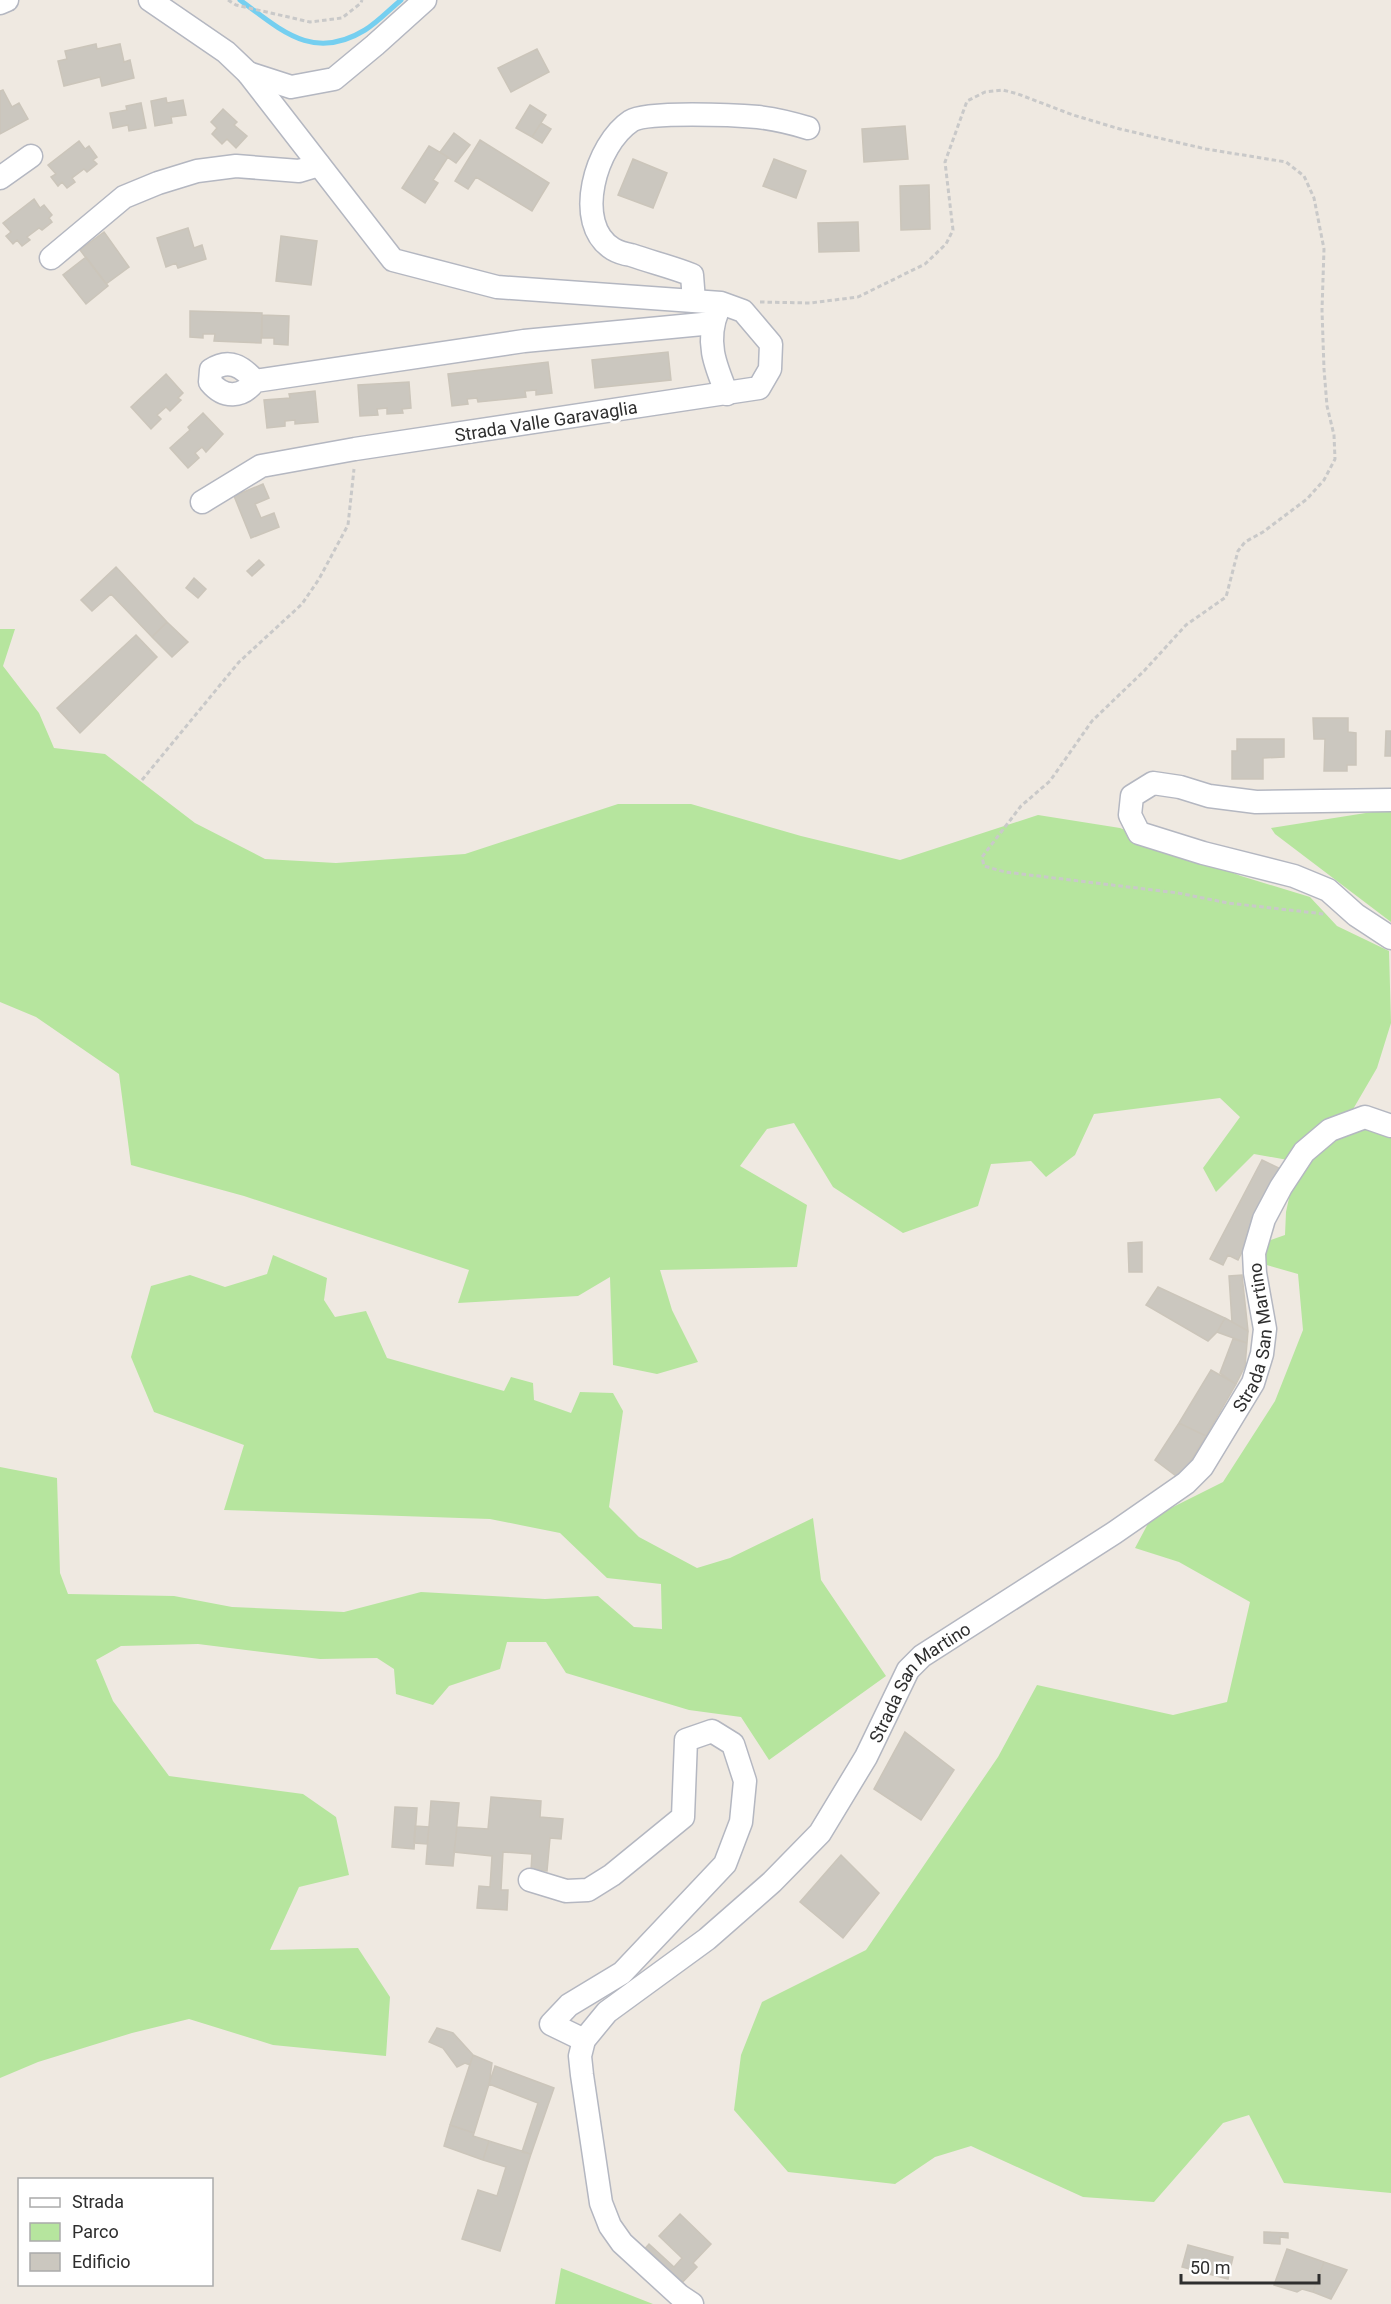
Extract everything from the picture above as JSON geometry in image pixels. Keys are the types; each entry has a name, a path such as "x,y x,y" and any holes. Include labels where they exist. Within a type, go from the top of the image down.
{"street":[{"path":"0,3 7,0"},
{"name":"Strada Valle Garavaglia","path":"150,0 225,52 248,73 393,260 497,287 694,301 717,313 743,311 771,344 770,369 759,388 355,449 261,466 202,502"},
{"name":"Strada Valle Garavaglia","path":"248,73 291,87 334,79 425,0"},
{"path":"694,301 692,275 614,250 602,239 593,218 591,191 598,165 611,142 631,120 657,116 760,117 808,128"},
{"path":"0,178 31,156"},
{"path":"51,258 124,197 158,183 197,171 236,166 299,171 319,165"},
{"path":"255,381 717,313 713,361 727,393"},
{"path":"1391,801 1256,802 1209,796 1180,787 1153,783 1132,796 1130,815 1139,833 1203,853 1294,876 1328,890 1356,915 1391,938"},
{"name":"Strada San Martino","path":"584,2040 607,2012 707,1939 772,1882 820,1833 866,1757 908,1670 922,1656 1114,1533 1186,1483 1202,1467 1253,1383 1262,1354 1265,1329 1255,1273 1254,1252 1264,1219 1281,1187 1304,1152 1330,1130 1365,1117 1391,1126"},
{"path":"530,1880 566,1891 588,1890 612,1875 683,1817 686,1740 712,1731 733,1744 746,1782 741,1822 724,1864 622,1972 569,2005 551,2024 584,2040 580,2056 582,2075 601,2203 610,2226 622,2243 680,2296 692,2304"}],"path":[{"path":"228,0 236,5 310,22 342,18 362,0"},
{"path":"755,302 810,303 858,297 925,264 946,244 953,230 945,162 967,101 985,92 1003,90 1120,129 1206,149 1286,162 1304,176 1314,198 1324,249 1322,310 1324,369 1327,406 1334,435 1335,459 1324,480 1307,499 1263,532 1245,542 1238,551 1226,597 1186,625 1144,671 1092,721 1050,781 1021,806 1005,825 992,848 982,857 984,866 1005,872 1325,914"},
{"path":"142,780 239,662 302,604 319,579 348,525 355,449"}],"green space":[{"path":"0,629 15,629 3,666 39,713 54,748 105,754 195,823 265,859 336,863 465,854 618,804 691,804 801,836 900,860 1038,815 1120,828 1241,876 1310,897 1337,926 1389,951 1391,1023 1377,1068 1352,1111 1288,1160 1254,1154 1216,1192 1203,1168 1240,1117 1220,1098 1094,1114 1075,1155 1046,1177 1031,1161 991,1164 978,1206 903,1233 833,1187 794,1123 767,1129 740,1166 807,1205 797,1267 660,1270 672,1310 698,1362 657,1374 613,1365 610,1277 578,1296 458,1303 469,1270 244,1196 131,1165 119,1074 36,1017 0,1002"},
{"path":"1391,809 1391,922 1275,834 1271,828"},
{"path":"1358,1125 1391,1136 1391,2193 1284,2183 1249,2115 1223,2123 1154,2202 1083,2197 971,2146 935,2157 895,2184 788,2172 734,2110 741,2055 762,2002 866,1950 998,1757 1037,1685 1173,1715 1227,1702 1250,1602 1179,1562 1135,1548 1151,1518 1223,1482 1275,1401 1303,1330 1298,1274 1263,1264 1265,1242 1285,1235 1286,1212 1292,1184 1313,1153"},
{"path":"273,1255 327,1278 324,1300 335,1317 366,1311 387,1358 504,1391 511,1377 533,1383 534,1400 571,1413 580,1392 613,1393 623,1411 609,1507 639,1537 697,1568 730,1558 813,1518 821,1580 886,1676 769,1760 741,1717 689,1710 566,1673 546,1642 507,1642 500,1669 449,1686 433,1705 396,1694 394,1669 377,1658 320,1659 198,1644 121,1646 96,1660 113,1701 169,1776 303,1794 336,1817 349,1875 299,1887 270,1950 358,1948 390,1997 386,2056 273,2045 189,2019 132,2033 38,2062 0,2078 0,1467 57,1478 60,1573 68,1594 174,1596 232,1607 344,1612 421,1592 545,1599 598,1596 634,1627 662,1629 661,1584 607,1578 560,1533 490,1519 224,1510 244,1445 154,1412 131,1357 151,1286 190,1275 225,1287 267,1274"},
{"path":"561,2268 653,2304 555,2304"}],"building":[{"path":"96,44 97,49 120,44 124,62 130,60 134,78 102,86 100,77 64,86 58,61 67,59 65,51"},
{"path":"537,49 549,72 511,92 498,68"},
{"path":"3,90 12,107 19,103 28,119 0,134 0,91"},
{"path":"166,98 167,103 183,100 186,115 171,117 172,123 155,126 151,101"},
{"path":"141,103 146,128 129,131 128,125 113,128 110,113 127,110 126,106"},
{"path":"530,105 546,115 532,137 516,128"},
{"path":"223,109 237,122 234,125 247,136 236,148 227,139 222,144 212,134 217,128 211,122"},
{"path":"541,123 551,129 542,143 532,137"},
{"path":"905,126 908,159 864,162 862,129"},
{"path":"454,133 470,145 456,163 440,152"},
{"path":"480,140 549,183 532,211 476,177 468,189 455,181"},
{"path":"79,141 85,149 89,146 97,157 93,160 97,164 87,172 84,169 72,178 75,182 67,188 62,182 58,186 51,177 56,174 48,165"},
{"path":"429,146 448,157 433,180 438,183 425,203 402,188"},
{"path":"633,159 667,173 653,208 618,195"},
{"path":"774,159 806,171 796,198 763,186"},
{"path":"929,185 930,229 901,230 900,186"},
{"path":"34,199 40,208 44,205 52,215 49,218 52,222 27,237 30,240 22,246 17,240 13,244 6,236 11,232 3,223"},
{"path":"858,222 859,251 819,252 818,223"},
{"path":"188,228 194,248 202,245 206,259 178,268 176,263 166,267 157,238"},
{"path":"104,232 129,267 106,284 80,250"},
{"path":"281,236 317,241 311,285 276,281"},
{"path":"86,257 108,286 86,304 63,275"},
{"path":"190,311 262,313 261,343 214,341 215,334 203,334 203,338 190,337"},
{"path":"262,315 289,316 288,345 274,344 274,338 262,338"},
{"path":"668,352 671,380 595,388 592,360"},
{"path":"548,362 552,393 536,395 536,390 525,391 526,397 478,402 477,398 467,399 468,404 452,406 448,374"},
{"path":"166,374 183,393 178,398 181,400 170,411 166,407 157,415 161,419 151,429 131,407"},
{"path":"409,382 411,408 402,409 403,413 387,414 387,408 377,409 378,415 360,416 358,385"},
{"path":"315,391 318,422 295,424 295,420 285,421 285,426 267,428 264,400 290,398 289,394"},
{"path":"203,413 223,434 206,452 202,447 195,453 199,458 188,468 170,448 190,430 188,427"},
{"path":"263,484 269,498 255,504 261,518 274,513 279,527 251,538 234,496"},
{"path":"259,560 264,565 252,576 247,571"},
{"path":"116,567 167,622 152,637 111,594 92,611 81,600"},
{"path":"194,578 206,589 198,598 186,588"},
{"path":"167,622 188,642 172,657 152,637"},
{"path":"136,635 157,657 80,733 57,708"},
{"path":"1313,718 1348,718 1348,732 1356,733 1356,765 1347,765 1347,771 1324,771 1325,739 1314,739"},
{"path":"1386,731 1391,731 1391,756 1385,756"},
{"path":"1237,739 1284,739 1284,757 1263,758 1263,779 1232,779 1232,751 1237,751"},
{"path":"1262,1160 1283,1170 1238,1260 1228,1255 1223,1265 1210,1259"},
{"path":"1142,1242 1142,1272 1129,1272 1128,1243"},
{"path":"1242,1275 1248,1331 1232,1322 1229,1276"},
{"path":"1158,1287 1225,1318 1217,1332 1208,1341 1146,1305"},
{"path":"1225,1318 1248,1331 1247,1343 1217,1332"},
{"path":"1233,1339 1247,1343 1245,1366 1236,1384 1220,1373"},
{"path":"1211,1370 1236,1384 1206,1436 1179,1423"},
{"path":"1179,1423 1206,1436 1180,1479 1155,1460"},
{"path":"905,1732 954,1770 921,1820 874,1789"},
{"path":"491,1797 541,1801 540,1817 563,1819 561,1839 550,1838 547,1871 531,1870 532,1854 503,1852 501,1890 508,1890 507,1910 477,1908 479,1886 490,1887 492,1856 454,1852 457,1827 488,1829"},
{"path":"431,1801 459,1803 453,1866 426,1864"},
{"path":"395,1807 417,1808 414,1849 392,1847"},
{"path":"415,1826 429,1827 427,1844 414,1843"},
{"path":"841,1855 879,1893 843,1938 800,1902"},
{"path":"437,2028 453,2033 473,2055 470,2065 465,2063 457,2067 443,2048 429,2042"},
{"path":"473,2055 492,2063 489,2084 474,2133 450,2125"},
{"path":"495,2066 554,2088 531,2154 522,2152 538,2103 489,2084"},
{"path":"450,2125 489,2141 483,2160 444,2146"},
{"path":"489,2141 531,2154 500,2251 462,2239 478,2190 497,2196 506,2167 483,2160"},
{"path":"680,2214 711,2244 693,2263 697,2267 679,2286 642,2252 649,2244 674,2267 682,2258 659,2236"},
{"path":"1264,2232 1288,2233 1288,2238 1280,2237 1280,2244 1264,2243"},
{"path":"1188,2245 1233,2257 1228,2279 1182,2267"},
{"path":"1287,2249 1324,2262 1313,2292 1302,2289 1297,2292 1274,2285"},
{"path":"1324,2262 1347,2270 1331,2299 1313,2292"}],"waterway":[{"path":"240,0 270,22 298,38 329,43 346,39 365,30 401,0"}]}
